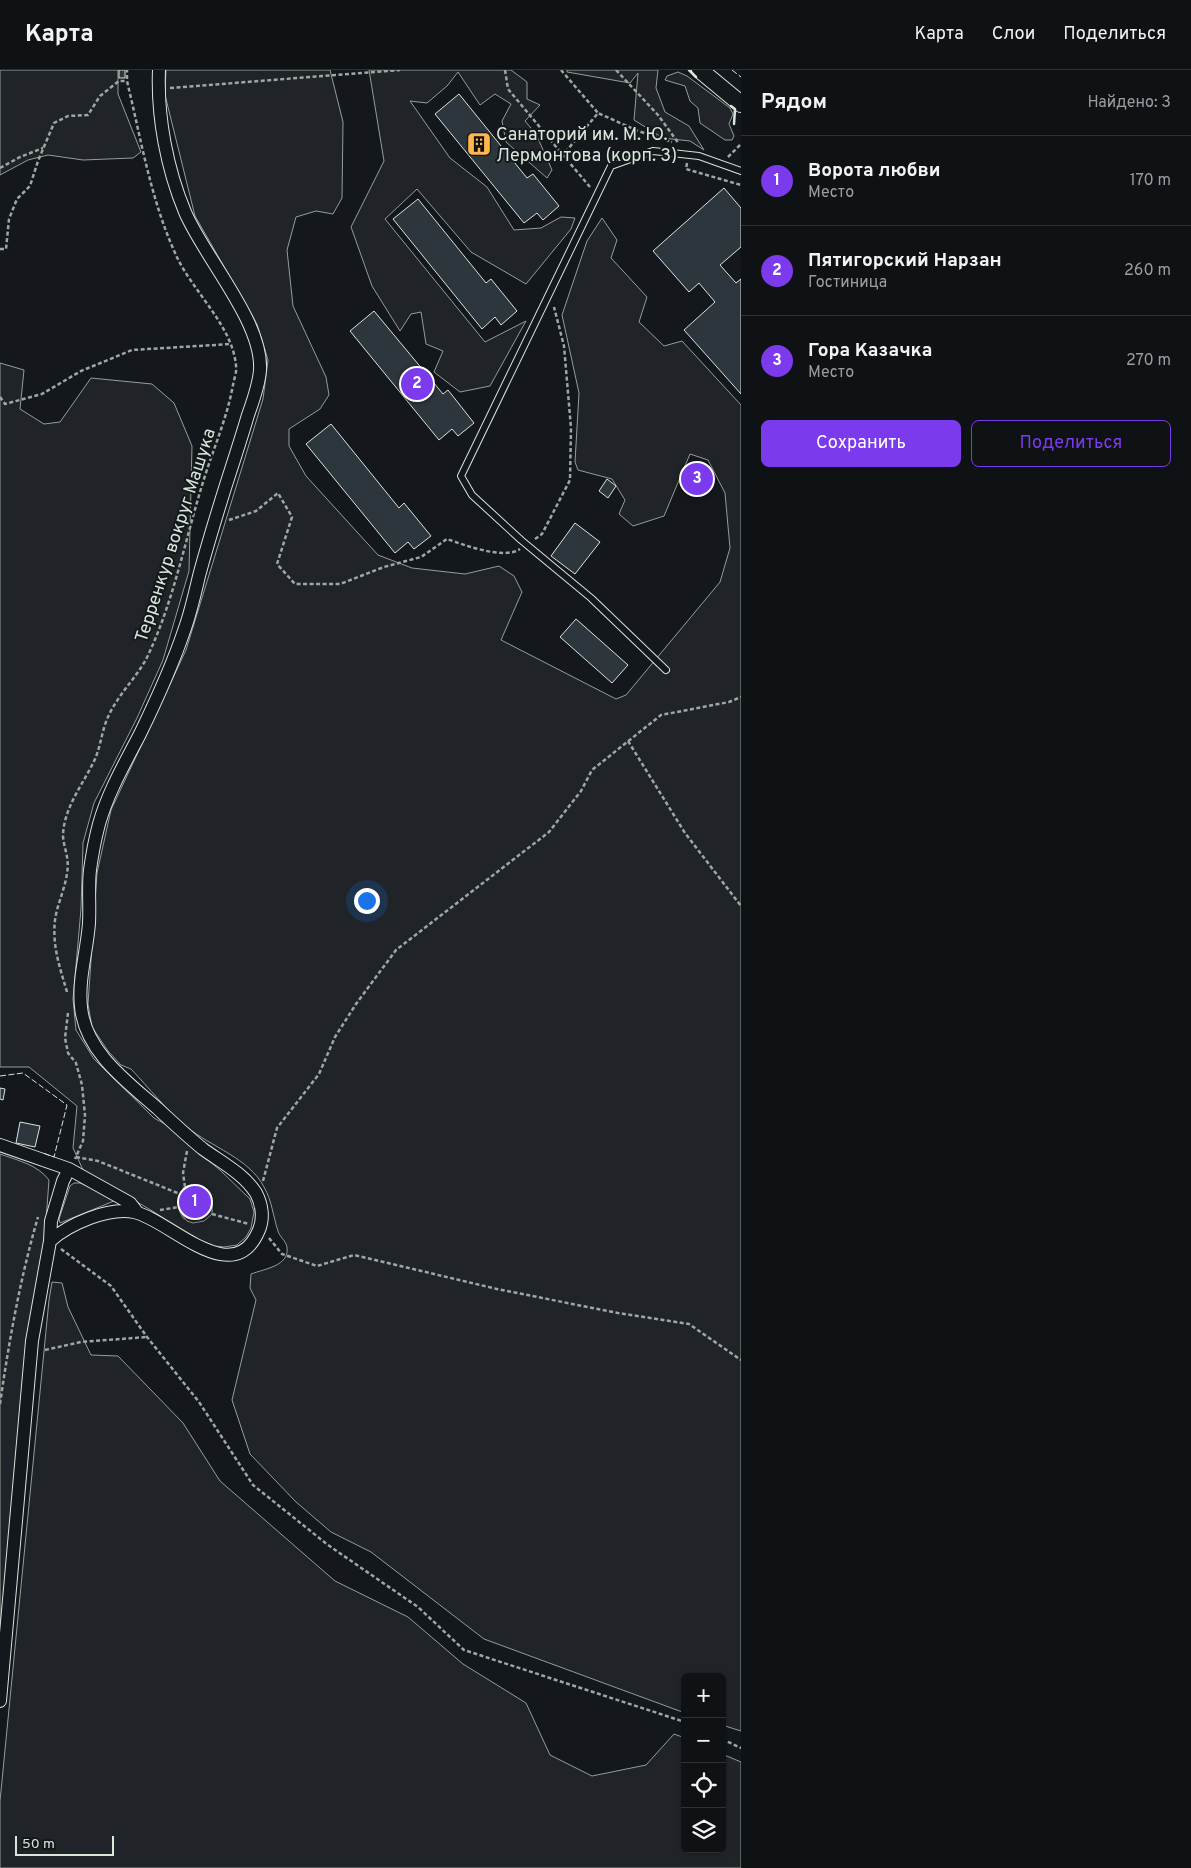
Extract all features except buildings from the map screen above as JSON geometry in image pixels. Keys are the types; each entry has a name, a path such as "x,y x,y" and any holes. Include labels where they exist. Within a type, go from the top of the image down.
{"street":[{"path":"0,1145 69,1169 130,1203 137,1212 193,1244 220,1254 238,1252 246,1248 253,1241 260,1228 262,1209 255,1191 244,1179 198,1144 121,1076 98,1052 84,1027 80,1004 82,965 89,924 90,871 98,827 109,795 158,697 186,627 260,370 258,350 250,326 186,214 167,154 158,89 159,70"},
{"path":"700,70 741,104"},
{"path":"0,1701 32,1342 52,1221 63,1180 69,1169"},
{"path":"50,1241 59,1233 88,1219 113,1211 137,1212"}],"lane":[{"path":"666,670 591,598 472,495 461,476 611,166 653,151 699,156 741,171"}],"path":[{"name":"Терренкур вокруг Машука","path":"67,999 67,991 58,966 55,943 55,919 68,870 68,854 63,836 66,818 96,756 107,718 121,692 150,653 184,551 204,478 228,410 236,367 231,344 177,258 167,233 152,186 127,81 127,70"},
{"path":"180,87 400,70"},
{"path":"505,70 508,89 597,196"},
{"path":"562,70 598,113 638,131 680,145 658,115 616,70"},
{"path":"0,248 6,249 10,219 17,199 30,186 54,123 68,116 88,115 100,96 119,81 127,81"},
{"path":"563,155 598,113"},
{"path":"734,161 726,158 741,144"},
{"path":"0,168 44,147"},
{"path":"688,155 686,169 741,185"},
{"path":"214,525 256,511 278,494 292,517 277,564 295,584 340,584 384,567 421,557 447,539 488,552 516,552 542,534 570,480 571,428 564,346 550,294"},
{"path":"0,397 5,404 42,394 81,371 132,350 231,344"},
{"path":"258,1199 278,1128 319,1074 335,1037 356,1004 396,950 549,832 581,791 592,770 661,715 729,702 741,697"},
{"path":"628,741 685,833 741,906"},
{"path":"68,1007 66,1038 68,1053 76,1064 82,1085 85,1115 83,1141 69,1169"},
{"path":"185,1186 183,1173 187,1152 198,1144"},
{"path":"75,1157 98,1162 180,1194"},
{"path":"160,1210 178,1208"},
{"path":"212,1214 260,1228 282,1254 317,1266 354,1255 497,1289 618,1313 689,1324 741,1360"},
{"path":"0,1404 11,1329 28,1250 38,1215"},
{"path":"50,1241 110,1286 147,1337 199,1402 253,1485 328,1545 418,1607 464,1650 681,1721"},
{"path":"45,1350 81,1342 147,1337"},
{"path":"726,1741 741,1748"}],"shaded area":[{"path":"0,70 118,70 118,94 141,152 133,158 83,160 48,155 28,160 0,175"},
{"path":"166,70 330,70 343,122 342,198 333,214 316,211 296,217 287,250 293,306 326,377 329,395 320,409 289,429 289,446 306,476 378,555 412,568 465,574 499,566 514,576 522,592 501,640 616,699 626,695 720,582 730,548 725,493 708,460 690,454 664,516 633,526 619,514 625,500 612,479 578,470 575,462 579,393 562,315 587,241 602,218 617,240 611,258 647,297 639,322 664,346 682,341 741,405 741,1731 726,1726 726,1673 681,1673 681,1712 484,1639 371,1552 331,1532 296,1502 250,1454 232,1400 256,1300 250,1288 251,1274 275,1266 284,1259 287,1253 287,1247 279,1233 267,1192 249,1168 197,1134 165,1107 131,1069 121,1065 108,1051 92,1027 88,1004 97,873 111,810 186,650 263,399 268,360 257,324 195,216 165,95"},
{"path":"369,70 511,70 527,82 527,99 540,105 525,121 536,134 552,170 547,178 506,142 502,121 511,104 495,94 480,105 458,72 447,86 427,103 410,101 450,158 487,187 514,230 541,228 561,217 575,218 571,229 526,284 471,252 417,189 385,219 485,342 526,321 490,386 460,392 434,372 443,351 426,344 421,312 411,314 400,331 372,286 351,227 384,161"},
{"path":"567,70 658,70 656,88 665,112 689,126 704,150 690,141 663,138 634,120 638,73 630,83 567,72"},
{"path":"678,72 687,76 730,108 733,114 729,124 734,136 732,140 725,140 700,123 698,108 690,101 685,86 665,80 667,76"},
{"path":"0,363 24,370 20,409 44,424 60,422 91,378 152,384 174,403 192,446 189,571 163,660 137,718 94,803 83,843 81,909 73,999 76,1030 94,1059 154,1118 165,1124 221,1171 250,1199 254,1212 251,1228 246,1237 237,1245 224,1247 215,1246 190,1236 154,1212 83,1170 73,1148 77,1106 29,1067 0,1067","holes":["184,1188 212,1200 212,1212 184,1219 181,1215 179,1200"]},
{"path":"0,1154 39,1170 49,1180 45,1234 0,1636"},
{"path":"74,1183 80,1183 112,1196 114,1201 60,1223 59,1219 70,1186"},
{"path":"191,1185 205,1192 212,1200 212,1214 204,1221 193,1223 187,1221 180,1212 178,1201 180,1194 184,1187"},
{"path":"52,1282 62,1283 68,1307 91,1355 118,1356 183,1423 220,1481 335,1581 408,1617 463,1664 526,1703 550,1755 592,1776 646,1765 674,1734 681,1737 681,1853 726,1853 726,1756 741,1762 741,1868 0,1868 0,1801"}],"fence":[{"path":"732,70 741,77"},
{"path":"0,1076 23,1073 67,1105 54,1157 43,1153"}],"wall":[{"path":"689,70 696,77"},
{"path":"731,106 735,109 734,124"}],"place":[{"name":"Санаторий им. М. Ю. Лермонтова (корп. 3)","path":"479,144"},
{"name":"Пятигорский Нарзан","path":"417,384"},
{"name":"Гора Казачка","path":"697,479"},
{"name":"Ворота любви","path":"195,1202"}]}
